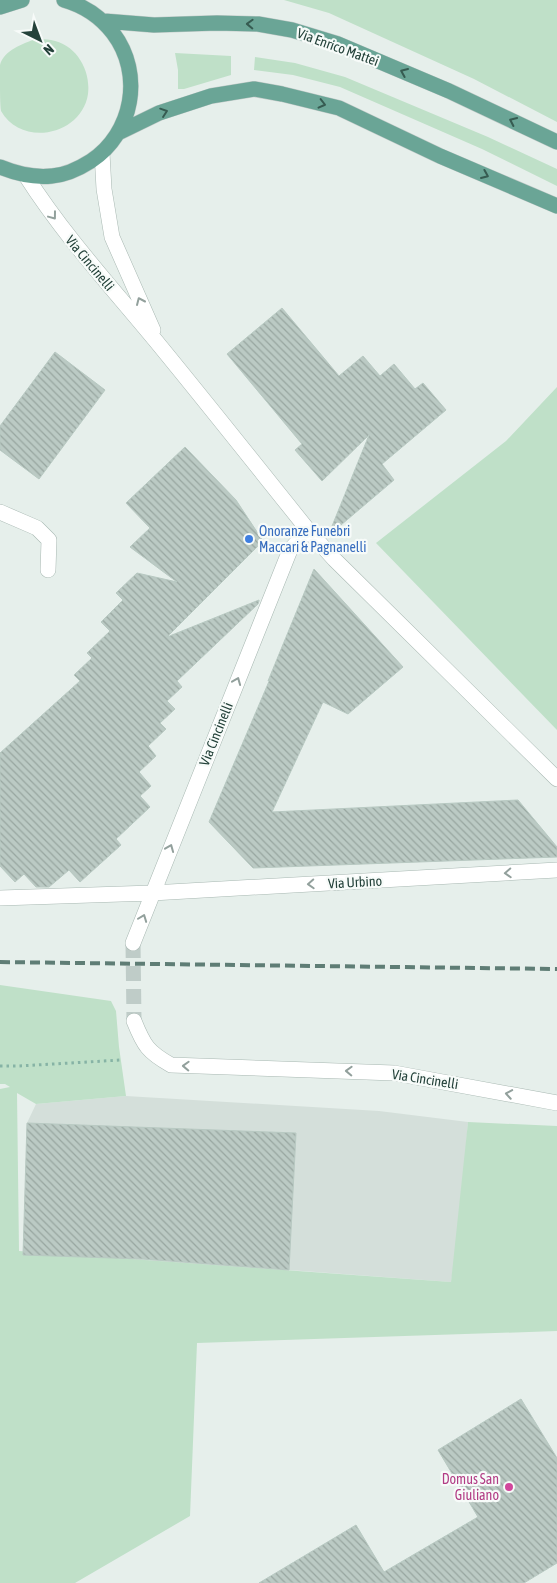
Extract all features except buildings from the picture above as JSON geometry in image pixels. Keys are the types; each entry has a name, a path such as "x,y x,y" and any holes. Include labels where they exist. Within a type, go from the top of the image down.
{"main road":[{"path":"0,7 22,0"},
{"name":"Via Enrico Mattei","path":"0,167 26,176 62,174 79,168 102,153 120,132 130,104 131,74 122,45 104,21 91,11 64,0"},
{"name":"Via Enrico Mattei","path":"104,21 154,25 258,24 292,30 338,44 449,91 557,142"},
{"name":"Via Enrico Mattei","path":"120,132 159,113 211,96 254,89 339,108 440,156 557,206"}],"street":[{"name":"Via Cincinelli","path":"102,153 104,189 112,237 160,345"},
{"name":"Via Cincinelli","path":"26,176 46,207 78,249 160,345 308,530 334,559 557,779"},
{"path":"0,512 37,528 49,540 48,570"},
{"name":"Via Cincinelli","path":"133,942 290,550 308,530"},
{"name":"Via Urbino","path":"0,898 152,893 557,870"},
{"name":"Via Cincinelli","path":"134,1021 144,1044 156,1057 171,1066 394,1073 557,1103"}],"path":[{"path":"0,1066 120,1061 144,1044"}],"shaded area":[{"path":"126,1096 379,1111 468,1122 459,1233 451,1282 289,1270 23,1255 27,1123 36,1104"}],"green space":[{"path":"284,0 557,0 557,122 474,79 329,13"},
{"path":"35,39 60,42 68,47 80,60 87,76 88,94 83,108 75,119 63,127 50,132 36,133 23,130 11,123 1,111 0,65 2,60 14,48"},
{"path":"175,53 231,56 231,75 184,89 178,89 178,70"},
{"path":"255,57 295,63 345,77 488,137 557,169 557,186 482,149 340,87 293,75 254,70"},
{"path":"557,387 557,730 376,543 506,441"},
{"path":"0,985 111,1001 116,1011 126,1096 36,1104 17,1093 19,1251 451,1282 468,1122 557,1126 557,1331 197,1343 190,1516 75,1583 0,1583 0,1089 10,1087 0,1084"}],"tunnel":[{"path":"133,943 134,1021"}],"railway":[{"path":"0,962 557,969"}],"place":[{"name":"Onoranze Funebri Maccari & Pagnanelli","path":"249,539"},
{"name":"Domus San Giuliano","path":"509,1487"}]}
